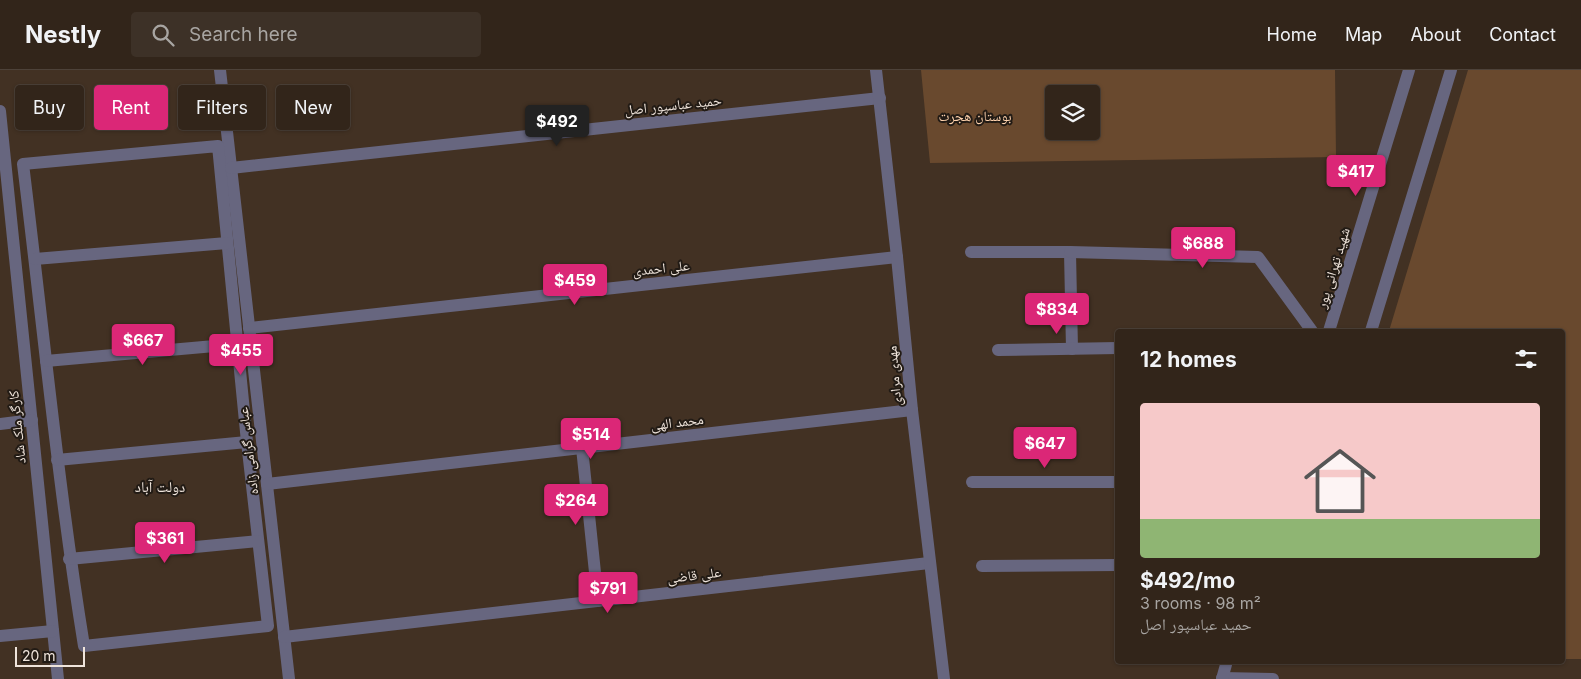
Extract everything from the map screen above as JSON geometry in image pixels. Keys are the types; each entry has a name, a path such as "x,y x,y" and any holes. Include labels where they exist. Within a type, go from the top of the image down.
{"street":[{"name":"عباس گرامی زاده","path":"220,70 289,679"},
{"name":"مهدی مرادی","path":"876,70 929,563 944,679"},
{"name":"شهید تهرانی پور","path":"1330,329 1410,70"},
{"path":"1372,329 1451,70"},
{"name":"حمید عباسپور اصل","path":"231,168 880,98"},
{"name":"کارگر ملک شاد","path":"0,111 5,219 32,420 58,679"},
{"path":"218,146 227,243 268,626 84,646 57,460 23,164 218,146"},
{"path":"35,259 227,243"},
{"path":"971,252 1070,252 1258,257 1311,329"},
{"path":"1070,252 1072,349"},
{"name":"علی احمدی","path":"249,328 897,257"},
{"path":"46,361 237,344"},
{"path":"998,350 1115,348"},
{"name":"محمد الهی","path":"267,484 912,410"},
{"path":"0,424 32,420"},
{"path":"34,439 54,436"},
{"path":"57,460 247,442"},
{"path":"582,448 598,601"},
{"path":"972,482 1115,482"},
{"path":"70,559 258,541"},
{"name":"علی قاضی","path":"284,637 929,563"},
{"path":"982,566 1115,564"},
{"path":"0,636 53,631"},
{"path":"1226,664 1222,678 1273,679"}],"green space":[{"name":"بوستان هجرت","path":"921,70 1335,70 1336,157 930,163"},
{"path":"1468,70 1581,70 1581,659 1565,659 1565,329 1390,329"}],"district":[{"name":"دولت آباد","path":"160,487"}]}
